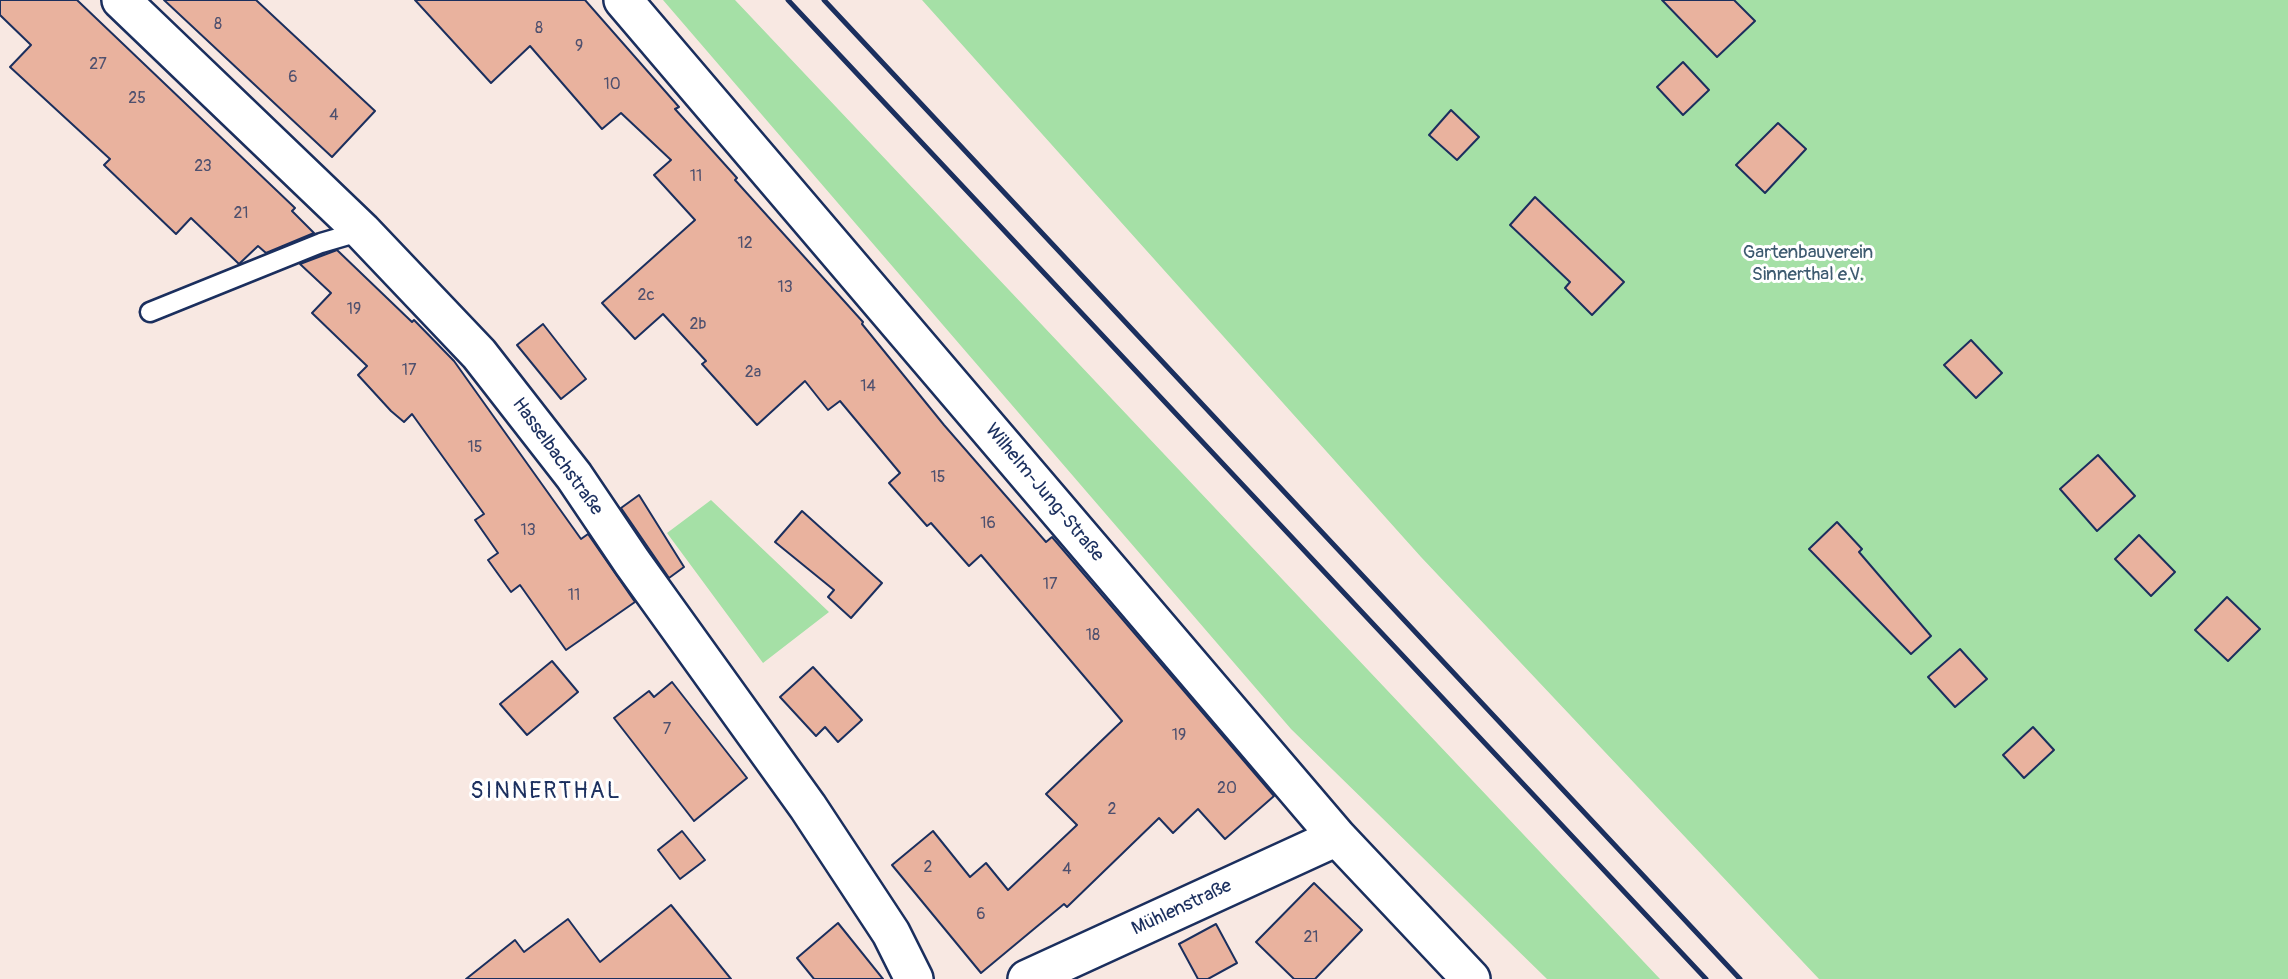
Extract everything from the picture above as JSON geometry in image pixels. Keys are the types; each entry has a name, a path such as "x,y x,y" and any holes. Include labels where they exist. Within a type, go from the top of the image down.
{"street":[{"name":"Hasselbachstraße","path":"121,0 362,231 479,354 574,476 632,562 808,807 891,933 914,979"},
{"name":"Wilhelm-Jung-Straße","path":"623,0 1337,836 1471,979"},
{"name":"Mühlenstraße","path":"1027,979 1337,836"}],"lane":[{"path":"150,312 321,243 362,231"}],"green space":[{"path":"663,0 735,0 1660,979 1547,979 1291,729"},
{"name":"Gartenbauverein Sinnerthal e.V.","path":"922,0 2288,0 2288,979 1819,979 1421,557"},
{"path":"711,500 829,612 763,663 667,533"}],"building":[{"path":"0,0 77,0 295,208 292,211 314,233 266,253 258,246 239,264 191,218 176,234 104,165 110,159 10,67 31,45 0,15"},
{"path":"164,0 256,0 375,111 332,157"},
{"path":"415,0 585,0 679,107 675,109 737,178 735,180 863,322 944,425 1046,542 1052,537 1274,796 1225,839 1198,809 1173,833 1159,818 1067,907 1064,904 981,973 892,865 933,831 970,877 986,863 1008,890 1077,825 1046,794 1122,721 981,555 969,566 931,523 927,526 889,483 900,473 840,401 828,410 805,381 757,425 702,364 706,361 663,314 635,339 602,303 695,220 654,175 671,160 621,113 602,129 530,46 491,83"},
{"path":"1662,0 1734,0 1755,21 1717,57"},
{"path":"1683,62 1709,90 1683,115 1657,87"},
{"path":"1451,110 1479,137 1457,160 1429,135"},
{"path":"1778,123 1806,149 1765,193 1736,165"},
{"path":"1535,197 1624,282 1592,315 1565,288 1570,282 1510,225"},
{"path":"337,250 412,322 414,320 454,361 581,539 588,534 635,602 566,650 520,585 511,592 488,560 498,553 475,520 484,514 412,414 404,422 391,411 358,375 367,366 312,313 331,293 300,264"},
{"path":"543,324 586,379 561,399 517,345"},
{"path":"1971,340 2002,373 1976,398 1944,365"},
{"path":"2098,455 2135,496 2097,531 2060,489"},
{"path":"639,495 684,567 669,578 621,508"},
{"path":"802,511 882,583 851,618 828,597 834,590 775,542"},
{"path":"1837,522 1862,549 1859,552 1931,636 1911,654 1809,549"},
{"path":"2139,535 2175,572 2151,596 2115,559"},
{"path":"2227,597 2260,629 2228,661 2195,630"},
{"path":"1960,649 1987,679 1955,707 1928,677"},
{"path":"552,661 578,692 527,735 500,704"},
{"path":"813,667 862,720 838,742 825,727 816,736 780,697"},
{"path":"672,682 747,778 694,821 614,718 649,691 654,697"},
{"path":"2033,727 2054,750 2024,778 2003,755"},
{"path":"682,831 705,860 680,879 658,850"},
{"path":"1314,883 1362,930 1315,979 1294,979 1256,942"},
{"path":"671,905 731,979 466,979 515,940 524,952 568,919 600,962"},
{"path":"838,923 883,979 814,979 797,958"},
{"path":"1216,924 1237,963 1208,979 1198,979 1179,944"}],"railway":[{"path":"788,0 1706,979"},
{"path":"824,0 1740,979"}],"district":[{"name":"SINNERTHAL","path":"546,792"}]}
